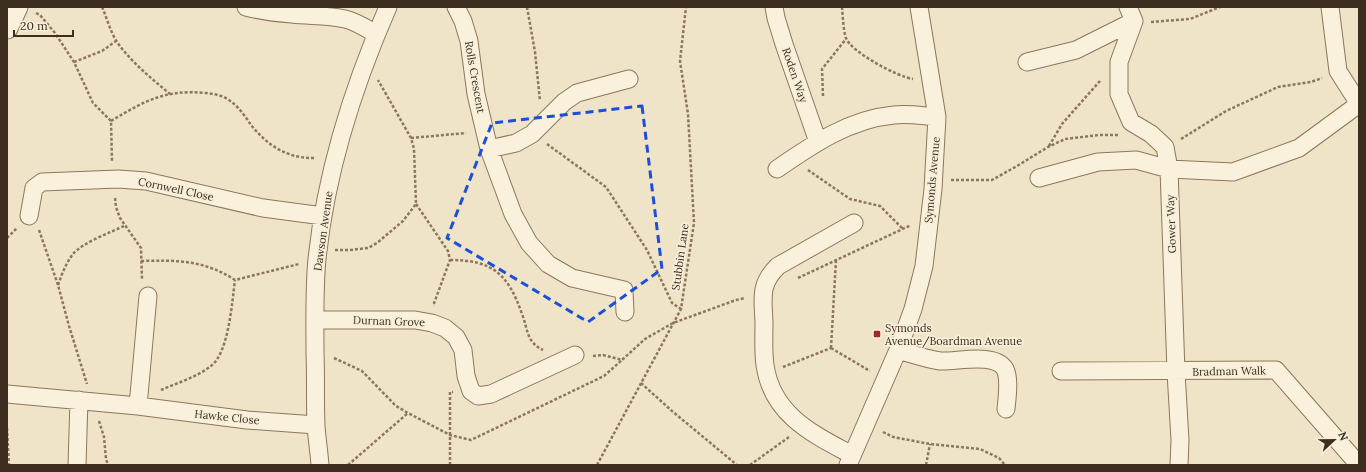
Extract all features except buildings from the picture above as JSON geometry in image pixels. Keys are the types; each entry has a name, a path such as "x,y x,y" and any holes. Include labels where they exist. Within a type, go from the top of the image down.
{"street":[{"path":"246,7 263,11 324,16 346,20 360,24 376,34"},
{"name":"Dawson Avenue","path":"320,465 316,425 315,320 318,255 323,216 335,157 348,112 376,34 388,7"},
{"name":"Rolls Crescent","path":"456,7 463,21 469,41 476,94 489,149 512,214 529,243 548,264 572,278 624,290 626,312"},
{"name":"Roden Way","path":"774,7 784,44 818,142"},
{"name":"Symonds Avenue","path":"850,460 898,350 913,309 924,266 930,216 937,117 919,7"},
{"path":"1040,178 1098,162 1136,160 1169,168 1233,172 1299,148 1359,104 1338,70 1330,7"},
{"path":"7,28 25,10"},
{"path":"1131,14 1119,62 1119,94 1131,122 1151,134 1165,147"},
{"path":"1027,62 1076,50 1131,14"},
{"path":"489,149 516,143 532,134 564,102 577,93 630,79"},
{"path":"784,164 818,142 861,122 896,114 937,117"},
{"name":"Gower Way","path":"1165,147 1169,168 1176,372 1180,440 1179,465"},
{"name":"Cornwell Close","path":"29,216 34,188 42,182 113,179 146,181 263,208 323,216"},
{"path":"850,460 802,427 788,415 778,401 771,386 765,365 763,294 765,282 770,273 778,266 854,223"},
{"path":"138,403 148,296"},
{"name":"Durnan Grove","path":"315,320 415,320 445,328 456,337 463,350 466,376 471,391"},
{"path":"898,350 941,361 990,359 999,363 1004,368 1007,376 1006,409"},
{"path":"471,391 478,396 491,394 574,355"},
{"name":"Bradman Walk","path":"1176,372 1276,370 1359,465"},
{"path":"1061,371 1176,372"},
{"name":"Hawke Close","path":"7,394 86,401 138,403 247,420 316,425"},
{"path":"77,465 86,401"}],"path":[{"path":"102,7 116,41 150,77 170,94"},
{"path":"528,7 535,52 543,124 543,141 550,148 606,187 647,250 672,303 681,309"},
{"name":"Stubbin Lane","path":"597,465 681,309 694,223 688,114 680,61 686,7"},
{"path":"842,7 846,39 860,54 887,70 909,78 932,81"},
{"path":"1131,14 1157,22 1190,19 1220,7"},
{"path":"25,10 40,15 55,33 74,62 93,103 111,121 113,179 116,207 124,226 140,248 142,290 148,296"},
{"path":"823,100 822,69 846,39"},
{"path":"74,62 102,50 116,41"},
{"path":"1048,147 1062,124 1100,80 1119,62"},
{"path":"363,69 378,79 411,138 414,149 416,204 448,251 450,260 426,322"},
{"path":"1165,147 1178,141 1226,111 1278,87 1311,82 1338,70"},
{"path":"111,121 137,105 154,98 170,94 197,92 217,94 229,99 240,109 253,127 274,147 289,154 310,158 335,157"},
{"path":"411,138 485,131"},
{"path":"933,180 992,180 1048,147 1066,139 1151,134"},
{"path":"784,164 850,198 880,206 903,229"},
{"path":"141,262 185,261 224,273 235,280 318,255 368,248 403,221 416,204"},
{"path":"29,216 38,226 58,285 86,401 104,437 108,465"},
{"path":"797,278 930,216"},
{"path":"58,285 67,262 74,252 85,244 124,226"},
{"path":"450,260 462,260 486,265 502,275 512,290 523,314 528,336 537,347 548,352 587,357 603,355 622,360 645,340 673,323 736,300 763,294"},
{"path":"831,348 836,260"},
{"path":"138,403 198,373 212,365 219,357 226,339 235,280"},
{"path":"767,373 831,348"},
{"path":"831,348 886,380"},
{"path":"641,383 737,465"},
{"path":"450,465 450,392 471,391"},
{"path":"348,465 408,413"},
{"path":"866,425 894,437 930,444 980,448 999,458 1005,465"},
{"path":"750,465 802,427"},
{"path":"7,428 9,465"},
{"path":"926,465 930,444"}],"highlighted area":[{"path":"642,106 662,269 588,322 447,238 492,123"}],"place":[{"name":"Symonds Avenue/Boardman Avenue","path":"877,334"}]}
